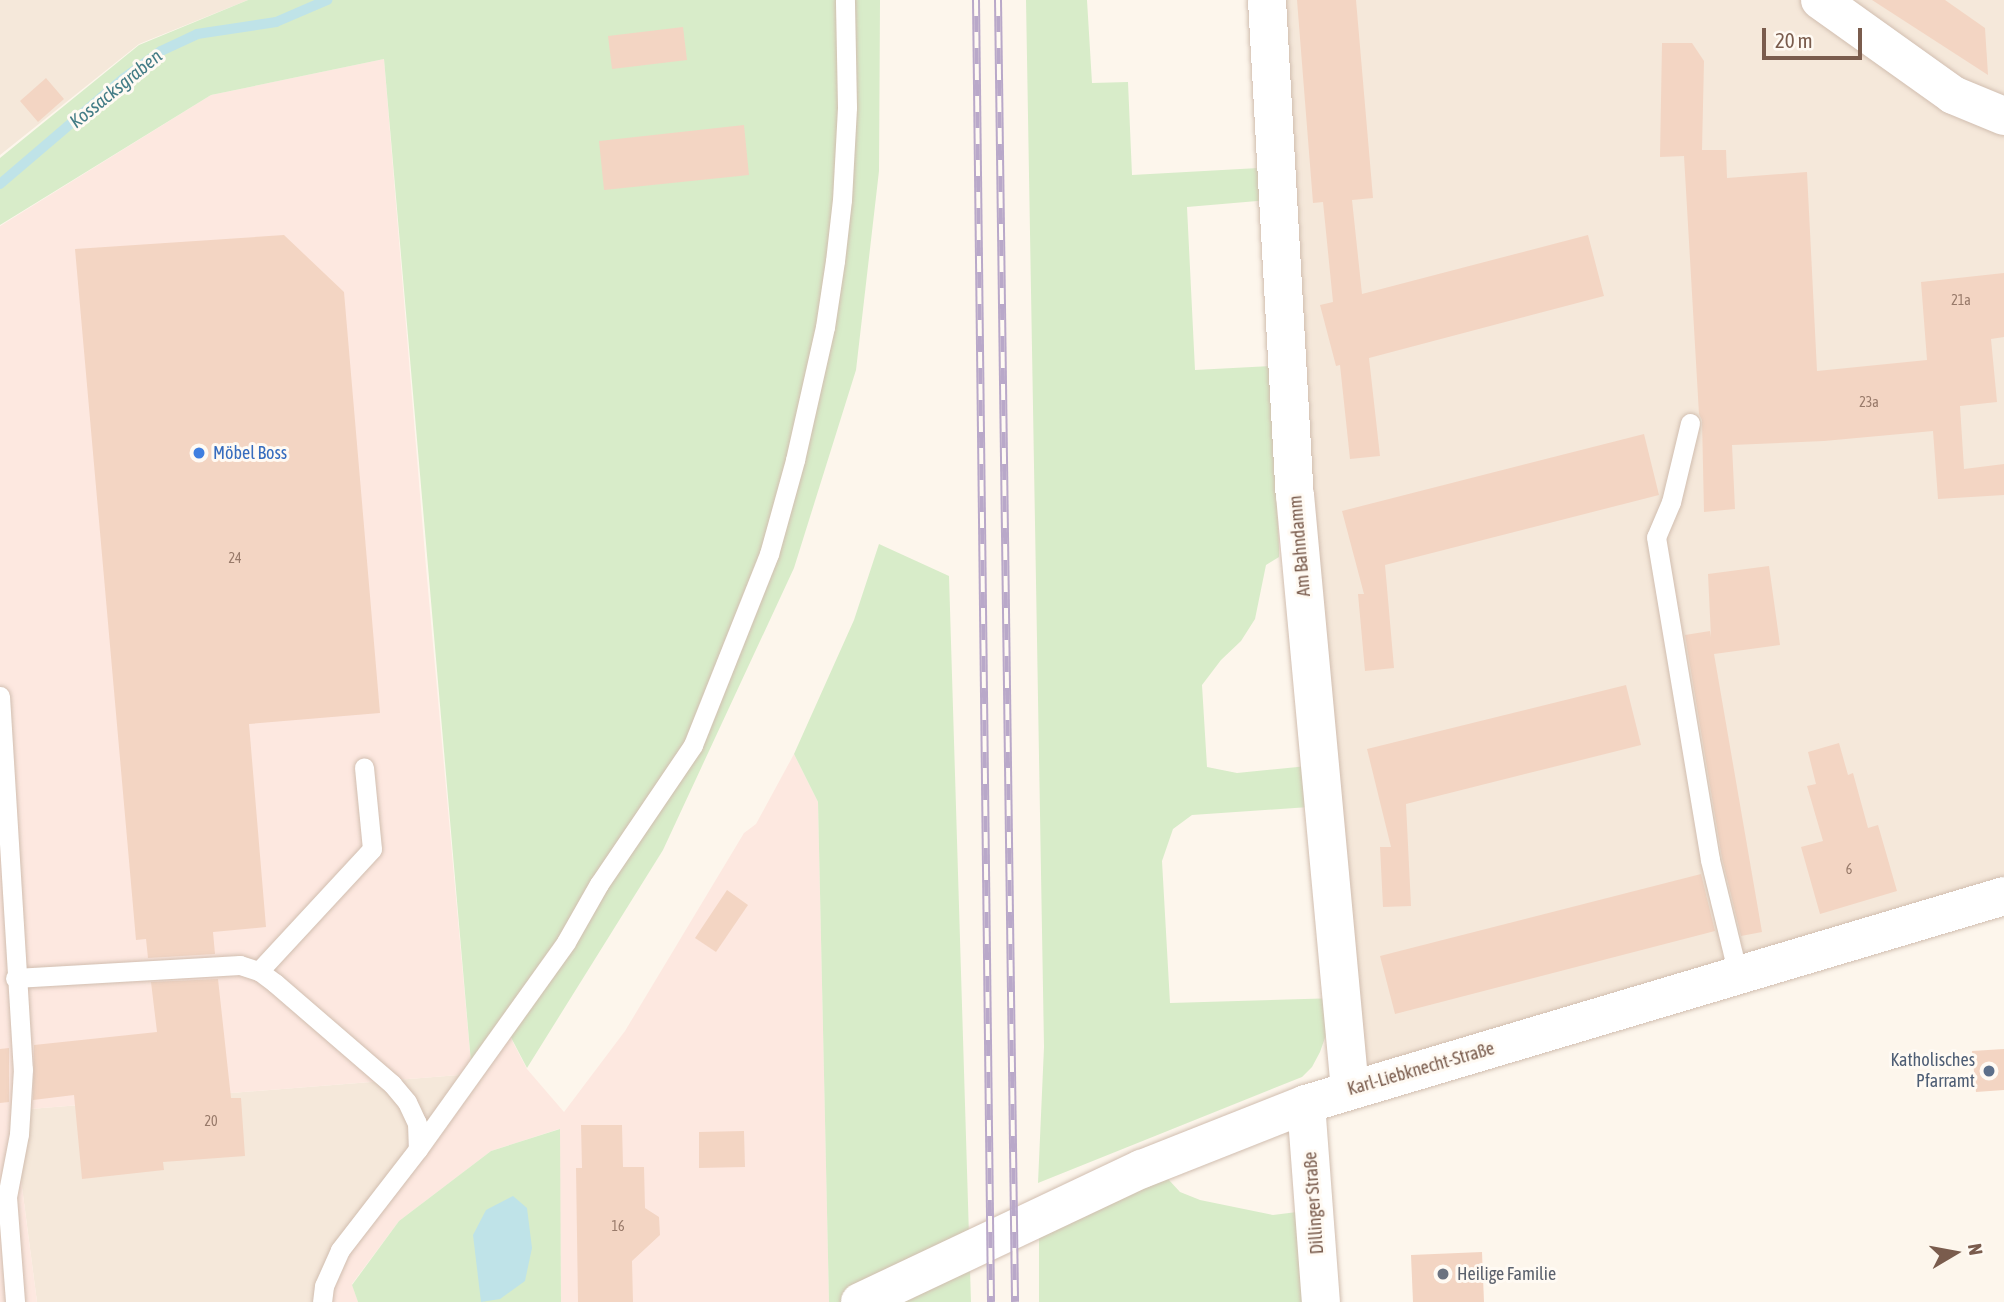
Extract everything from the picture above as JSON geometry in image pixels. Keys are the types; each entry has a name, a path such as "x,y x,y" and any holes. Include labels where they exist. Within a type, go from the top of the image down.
{"street":[{"name":"Am Bahndamm","path":"1267,0 1295,495 1350,1090"},
{"path":"1820,0 1953,95 2004,116"},
{"name":"Karl-Liebknecht-Straße","path":"860,1302 1142,1169 1306,1104 2004,897"},
{"name":"Dillinger Straße","path":"1306,1104 1321,1302"}],"lane":[{"path":"322,1302 324,1286 340,1250 418,1149 566,942 599,884 693,746 769,555 806,413 835,261 847,118 845,0"},
{"path":"1690,423 1671,502 1656,537 1710,860 1738,975"},
{"path":"0,696 15,978 23,1069 22,1107 7,1197 15,1302"},
{"path":"260,971 372,849 364,767"},
{"path":"15,978 240,965 260,971 392,1084 407,1102 417,1123 418,1149"}],"shaded area":[{"path":"0,0 248,0 139,44 0,155"},
{"path":"1268,0 2004,0 2004,894 1351,1087"},
{"path":"384,59 472,1074 30,1109 19,1164 37,1302 0,1302 0,226 211,95"},
{"path":"794,754 818,802 829,1302 561,1302 559,1129 491,1151 399,1221 352,1284 358,1302 322,1302 324,1286 505,1027 527,1069 564,1112 625,1031 744,833 756,824"},
{"path":"472,1074 322,1302 37,1302 19,1164 30,1109"}],"green space":[{"path":"248,0 880,0 879,171 856,370 794,568 663,850 527,1068 505,1026 472,1074 384,59 211,95 0,225 0,158 139,45"},
{"path":"1026,0 1087,0 1092,83 1128,82 1132,175 1278,167 1280,199 1187,207 1195,370 1271,366 1279,547 1279,557 1266,565 1255,619 1241,641 1221,660 1202,685 1207,767 1237,773 1318,765 1323,806 1192,815 1173,829 1162,861 1170,1003 1339,998 1320,1052 1312,1067 1302,1077 1038,1183 1044,1047"},
{"path":"879,544 949,576 971,1302 829,1302 818,802 794,754 854,620"},
{"path":"560,1129 561,1302 358,1302 352,1285 399,1221 491,1151"},
{"path":"1157,1167 1180,1192 1200,1200 1273,1215 1329,1208 1334,1302 1039,1302 1039,1226"}],"water":[{"path":"513,1196 527,1208 532,1248 525,1281 500,1299 481,1302 473,1235 486,1210"}],"building":[{"path":"1297,0 1356,0 1373,198 1352,200 1362,294 1588,235 1604,296 1369,358 1380,456 1350,459 1340,365 1336,366 1320,305 1333,302 1323,202 1313,203"},
{"path":"1872,0 1945,0 1985,28 1988,75"},
{"path":"683,27 687,60 612,69 608,36"},
{"path":"1662,43 1692,43 1704,61 1702,150 1726,150 1727,178 1807,172 1817,371 1927,360 1921,282 2004,273 2004,337 1991,339 1997,402 1960,406 1964,469 2004,464 2004,495 1938,499 1933,431 1824,441 1732,445 1735,509 1704,512 1702,420 1699,414 1684,156 1660,157"},
{"path":"46,78 64,99 38,122 20,101"},
{"path":"744,125 749,175 604,190 599,141"},
{"path":"284,235 344,292 380,713 249,724 266,927 213,932 215,954 148,958 146,939 136,940 75,249"},
{"path":"1644,434 1659,495 1385,565 1394,668 1365,671 1358,594 1364,594 1342,511"},
{"path":"1769,566 1780,645 1714,654 1762,932 1741,936 1722,858 1685,635 1710,631 1711,637 1708,574"},
{"path":"1626,685 1641,745 1406,804 1411,906 1383,907 1380,847 1391,847 1367,749"},
{"path":"1839,743 1848,775 1853,773 1868,828 1878,825 1897,891 1820,914 1801,847 1823,841 1807,786 1816,784 1808,752"},
{"path":"1701,874 1715,931 1395,1014 1380,956"},
{"path":"727,890 748,905 716,952 695,938"},
{"path":"218,979 231,1098 241,1098 245,1156 163,1162 164,1170 82,1179 74,1095 33,1100 34,1045 157,1032 151,982"},
{"path":"9,1048 9,1102 0,1103 0,1049"},
{"path":"2004,1049 2004,1090 1976,1092 1972,1051"},
{"path":"581,1125 622,1125 623,1167 644,1167 645,1208 659,1217 660,1235 632,1261 633,1302 578,1302 576,1168 582,1168"},
{"path":"744,1131 745,1167 699,1168 699,1132"},
{"name":"Heilige Familie","path":"1482,1252 1484,1302 1413,1302 1411,1255"}],"waterway":[{"name":"Kossacksgraben","path":"0,184 124,78 161,51 197,34 276,22 327,0"}],"railway":[{"path":"976,0 991,1302"},
{"path":"998,0 1015,1302"}],"place":[{"name":"Möbel Boss","path":"199,453"},
{"name":"Katholisches Pfarramt","path":"1989,1071"},
{"name":"Heilige Familie","path":"1443,1274"}]}
